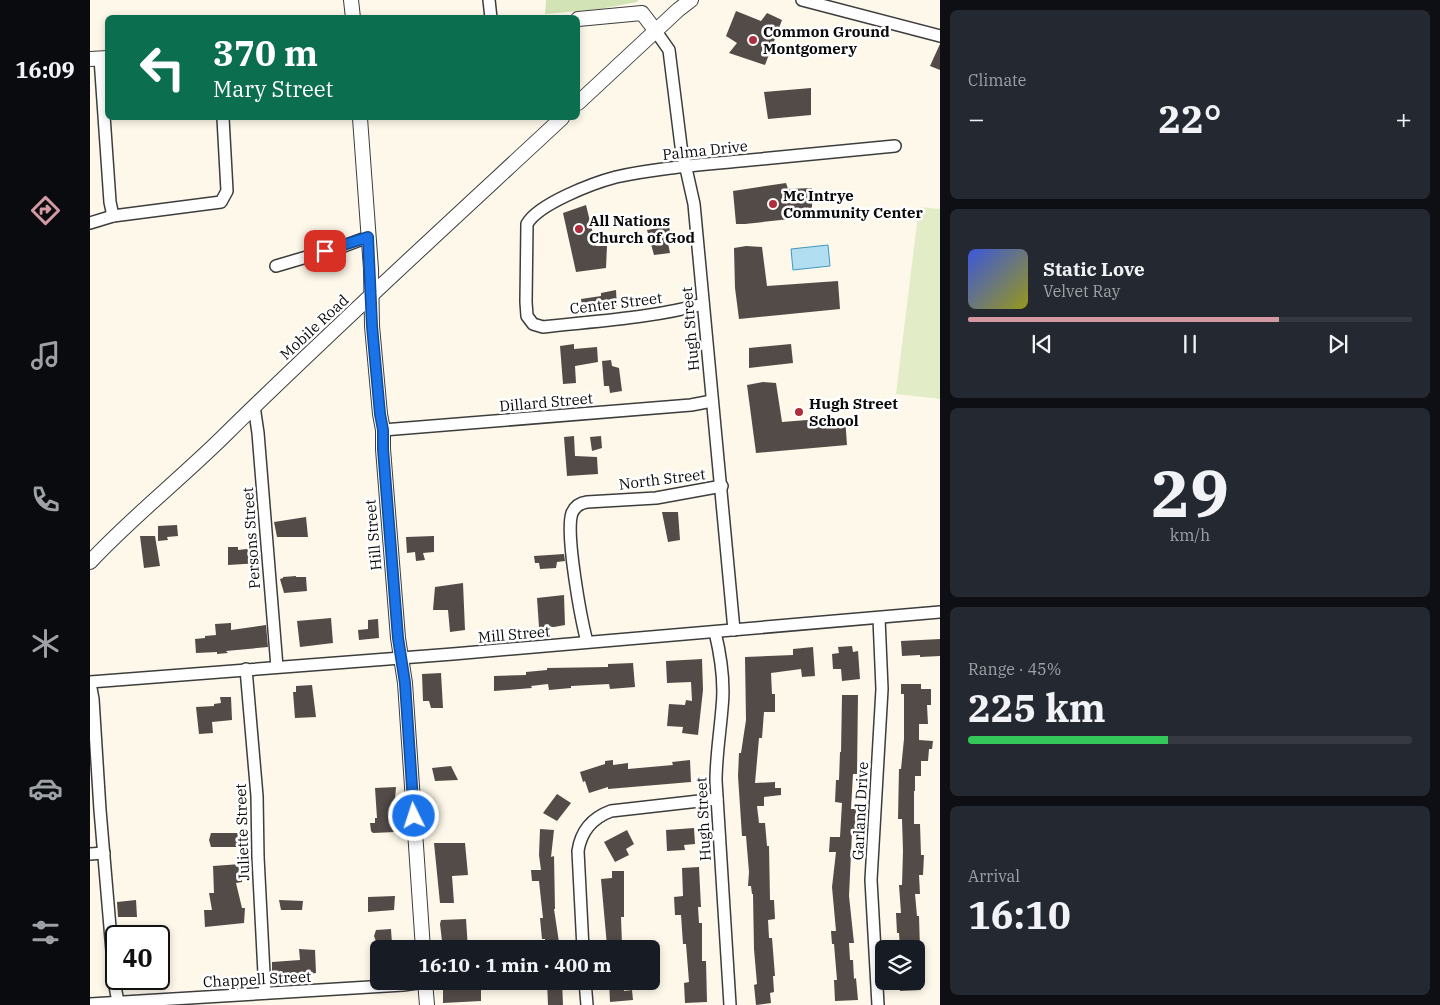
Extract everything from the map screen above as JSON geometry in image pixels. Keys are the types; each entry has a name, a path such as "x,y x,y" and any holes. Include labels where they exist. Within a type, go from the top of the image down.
{"street":[{"path":"352,0 353,15"},
{"path":"489,0 491,15"},
{"path":"580,101 655,30 691,0"},
{"path":"802,0 940,36"},
{"path":"580,19 642,13 655,30"},
{"name":"Hugh Street","path":"655,30 669,50 681,146 693,197 718,470 722,486 721,504 734,630"},
{"path":"99,58 110,202 113,216"},
{"path":"90,223 113,216 221,202 227,191 223,120"},
{"name":"Hill Street","path":"360,120 380,414 383,430 401,658 405,683 422,940"},
{"name":"Mobile Road","path":"90,562 135,516 169,488 560,120"},
{"name":"Palma Drive","path":"533,324 527,316 526,229 529,220 552,203 589,186 637,173 686,166 895,146"},
{"path":"276,266 368,237"},
{"name":"Center Street","path":"533,324 544,327 684,309 703,304"},
{"name":"Dillard Street","path":"383,430 691,405 712,401"},
{"name":"Persons Street","path":"254,406 258,433 277,667"},
{"name":"North Street","path":"587,642 582,623 571,537 572,514 578,506 587,502 656,498 722,486"},
{"name":"Mill Street","path":"90,682 401,658 940,612"},
{"name":"Garland Drive","path":"878,1005 871,880 882,689 879,618"},
{"name":"Hugh Street","path":"715,632 720,653 723,687 716,761 730,1005"},
{"name":"Juliette Street","path":"246,669 257,796 264,997"},
{"path":"90,682 95,721 115,986 118,1002"},
{"path":"583,940 578,851 579,842 587,828 604,813 611,810 717,799"},
{"path":"90,854 104,853"},
{"name":"Chappell Street","path":"90,1004 178,1002 264,997 370,986"},
{"path":"426,990 427,1005"},
{"path":"586,990 587,1005"}],"green space":[{"path":"546,0 638,0 637,2 600,9 545,14"},
{"path":"919,207 940,209 940,399 896,394"}],"water":[{"path":"828,245 830,266 793,270 791,249"}],"building":[{"name":"Common Ground Montgomery","path":"736,11 761,21 767,13 782,20 765,65 729,53 737,43 726,36"},
{"path":"940,44 940,70 930,66"},
{"path":"811,88 811,115 768,119 764,92"},
{"name":"Mc Intrye Community Center","path":"786,183 788,189 812,188 812,215 736,224 733,191"},
{"name":"All Nations Church of God","path":"586,205 596,246 607,246 606,268 576,272 563,213"},
{"path":"669,226 671,238 667,238 670,253 654,255 647,230"},
{"path":"746,246 762,247 767,286 838,281 840,309 739,319 735,288 734,248"},
{"path":"616,290 617,308 583,312 581,299 601,296 601,293"},
{"path":"574,344 574,349 597,347 598,362 575,366 576,383 563,384 560,346"},
{"path":"791,344 793,363 749,368 749,348"},
{"path":"611,360 612,366 619,368 622,391 610,393 609,386 604,386 602,361"},
{"path":"763,382 776,383 782,422 845,417 847,445 756,453 747,385"},
{"path":"574,436 575,456 597,457 598,474 567,476 564,437"},
{"path":"601,436 602,448 592,451 590,437"},
{"path":"662,512 678,512 680,540 668,542"},
{"path":"306,517 308,537 277,537 274,522"},
{"path":"177,525 178,536 167,537 168,540 158,541 158,526"},
{"path":"140,536 155,536 160,566 144,568"},
{"path":"434,536 434,552 423,553 425,560 416,561 415,552 407,553 406,537"},
{"path":"228,547 238,547 238,550 256,548 256,551 260,551 259,563 228,565"},
{"path":"564,554 565,561 557,562 556,568 540,569 539,563 535,563 534,556"},
{"path":"296,576 306,577 307,591 284,593 280,579"},
{"path":"463,583 465,630 450,632 448,610 433,610 435,587"},
{"path":"564,595 565,625 539,627 537,598"},
{"path":"331,618 333,643 300,647 297,621"},
{"path":"378,619 379,638 359,640 358,630 368,629 368,620"},
{"path":"231,623 231,630 266,625 268,647 226,651 228,653 217,654 217,652 196,653 195,639 216,635 215,624"},
{"path":"940,639 940,656 902,656 901,641"},
{"path":"852,646 853,652 858,651 860,679 842,681 841,669 833,669 832,654 839,653 838,647"},
{"path":"813,647 815,676 802,677 801,669 771,673 772,694 775,694 775,712 764,712 762,738 759,738 755,783 775,782 775,788 781,788 781,795 764,797 764,806 757,806 759,823 765,823 767,846 769,846 770,900 774,900 775,919 768,920 769,938 772,938 775,976 773,976 774,992 770,993 771,1003 756,1005 754,985 757,984 753,894 751,886 748,886 749,872 746,836 742,836 738,776 739,753 741,753 746,720 745,657 793,655 793,649"},
{"path":"702,659 703,690 698,735 682,733 683,727 667,726 669,704 685,705 686,700 692,701 691,682 667,683 666,661"},
{"path":"633,663 635,687 610,689 609,684 571,686 571,688 549,690 548,684 531,686 532,688 494,691 494,676 526,675 526,672 547,670 547,668 608,667 608,664"},
{"path":"441,673 443,708 431,708 429,701 423,701 422,674"},
{"path":"901,684 921,684 921,689 931,689 931,705 927,705 928,724 919,724 919,740 933,741 932,749 929,749 928,761 921,761 921,776 915,776 914,791 914,824 920,824 921,855 924,855 923,875 919,875 920,894 915,894 917,916 919,916 920,940 899,940 899,933 897,933 896,913 901,913 899,885 902,885 903,851 902,819 898,819 899,769 901,769 904,739 904,694 901,694"},
{"path":"312,685 316,717 295,718 293,692 296,692 296,686"},
{"path":"842,695 858,695 857,774 853,774 851,809 856,809 855,832 852,832 849,896 854,943 849,943 850,960 853,960 858,1000 835,1001 834,980 837,980 831,931 836,931 832,887 836,852 829,852 830,837 840,837 842,803 835,802 836,780 839,780 841,752"},
{"path":"220,697 231,697 232,720 212,722 213,733 199,734 196,707 214,706 214,704 221,703"},
{"path":"613,760 613,765 628,763 628,769 673,765 672,762 690,760 691,782 608,789 608,787 589,793 580,772 605,764 605,761"},
{"path":"451,766 458,780 435,781 432,768"},
{"path":"396,787 393,824 395,832 373,833 370,823 375,823 375,818 377,818 375,788"},
{"path":"557,794 571,803 557,821 543,813"},
{"path":"694,828 695,844 684,845 685,850 667,851 666,830"},
{"path":"540,829 554,830 551,857 554,856 554,909 559,940 542,939 540,918 543,918 539,881 532,881 531,870 541,870 539,855"},
{"path":"627,830 634,844 626,849 629,855 615,862 604,842"},
{"path":"211,833 240,833 240,847 211,847 209,840"},
{"path":"434,843 465,843 468,875 452,876 454,903 440,903"},
{"path":"241,864 242,882 236,883 242,908 245,908 244,923 205,927 204,910 212,910 209,893 214,893 213,866"},
{"path":"699,867 701,907 698,907 699,923 702,923 702,961 706,961 707,1002 685,1003 684,983 689,982 686,944 683,944 681,915 675,915 674,897 683,896 682,868"},
{"path":"612,871 624,871 624,917 621,917 622,940 606,940 601,879 612,878"},
{"path":"395,896 394,910 368,912 368,897"},
{"path":"136,900 137,917 118,917 117,902"},
{"path":"279,900 303,901 302,910 281,910"},
{"path":"466,919 467,940 442,940 441,920"},
{"path":"391,929 392,940 376,940 374,936 376,930"},
{"path":"299,949 315,950 316,973 272,978 272,962 300,960"},
{"path":"443,990 481,990 481,1001 443,1003"},
{"path":"547,990 562,990 563,1005 548,1005"},
{"path":"609,990 632,990 633,1000 610,1002"}],"place":[{"name":"Common Ground Montgomery","path":"753,40"},
{"name":"Mc Intrye Community Center","path":"773,204"},
{"name":"All Nations Church of God","path":"579,229"},
{"name":"Hugh Street School","path":"799,412"}],"route":[{"path":"325,251 368,237 371,270 372,326 383,430 398,638 405,683 414,816"}]}
